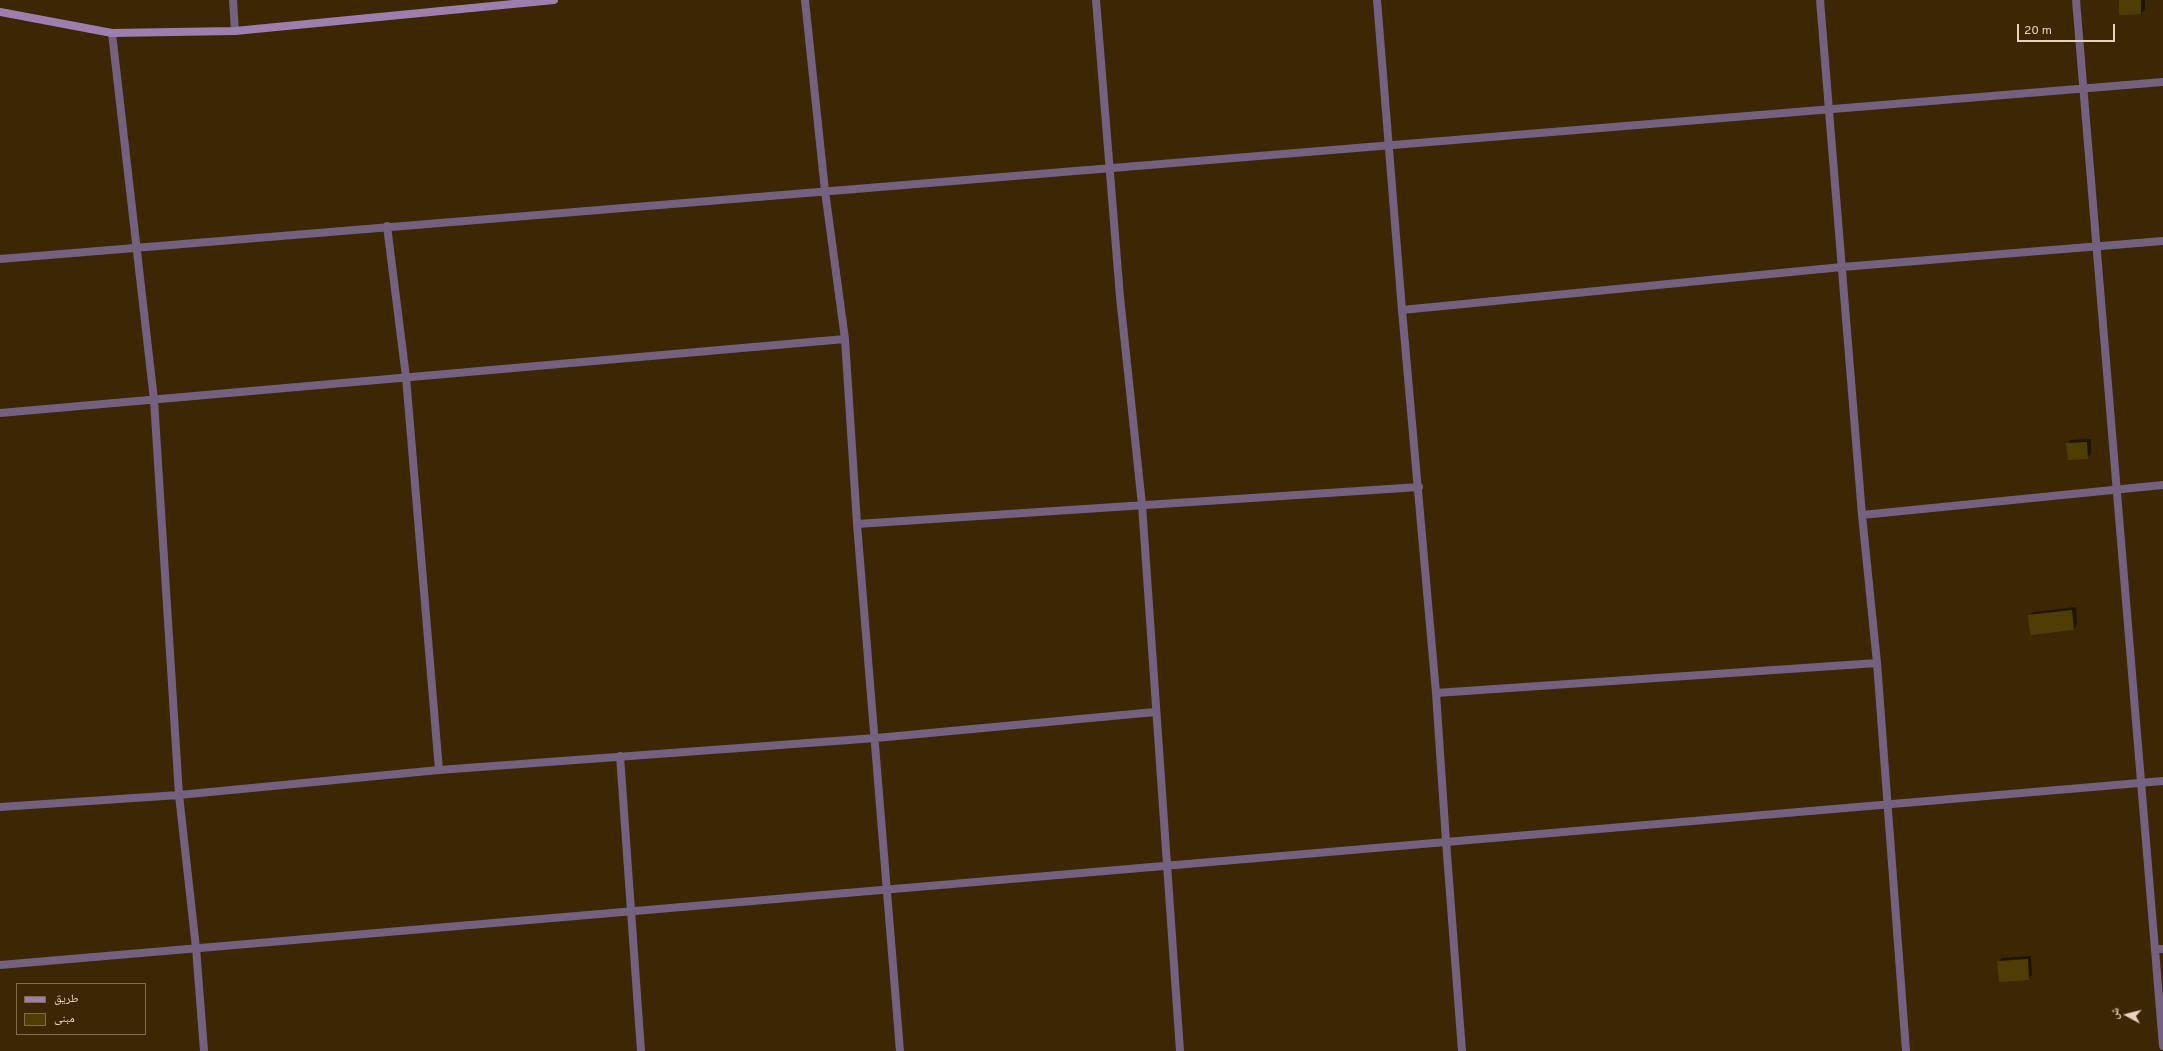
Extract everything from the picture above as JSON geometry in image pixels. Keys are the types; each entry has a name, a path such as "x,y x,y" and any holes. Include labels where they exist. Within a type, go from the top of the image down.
{"main road":[{"path":"0,12 112,33 235,31 554,0"}],"street":[{"path":"232,0 235,31"},
{"path":"805,0 824,191 845,339 857,524 876,738 900,1051"},
{"path":"1096,0 1120,297 1142,505 1155,712 1180,1051"},
{"path":"1377,0 1402,310 1419,487 1436,693 1462,1051"},
{"path":"1820,0 1862,515 1877,663 1886,804 1906,1051"},
{"path":"2076,0 2141,782 2159,949 2163,1046"},
{"path":"112,33 154,400 179,795 196,948 204,1051"},
{"path":"0,259 388,226 2163,82"},
{"path":"388,226 406,377 439,770"},
{"path":"1402,310 1842,267 2163,241"},
{"path":"0,413 845,339"},
{"path":"1862,515 2163,485"},
{"path":"857,524 1419,487"},
{"path":"1436,693 1877,663"},
{"path":"0,808 179,795 439,770 876,738 1155,712"},
{"path":"620,756 641,1051"},
{"path":"0,965 2163,781"}],"building":[{"path":"2119,0 2141,0 2141,14 2119,15"},
{"path":"2087,442 2088,459 2068,460 2066,443"},
{"path":"2072,610 2074,630 2030,635 2028,615"},
{"path":"2028,959 2029,980 1999,982 1997,961"}]}
